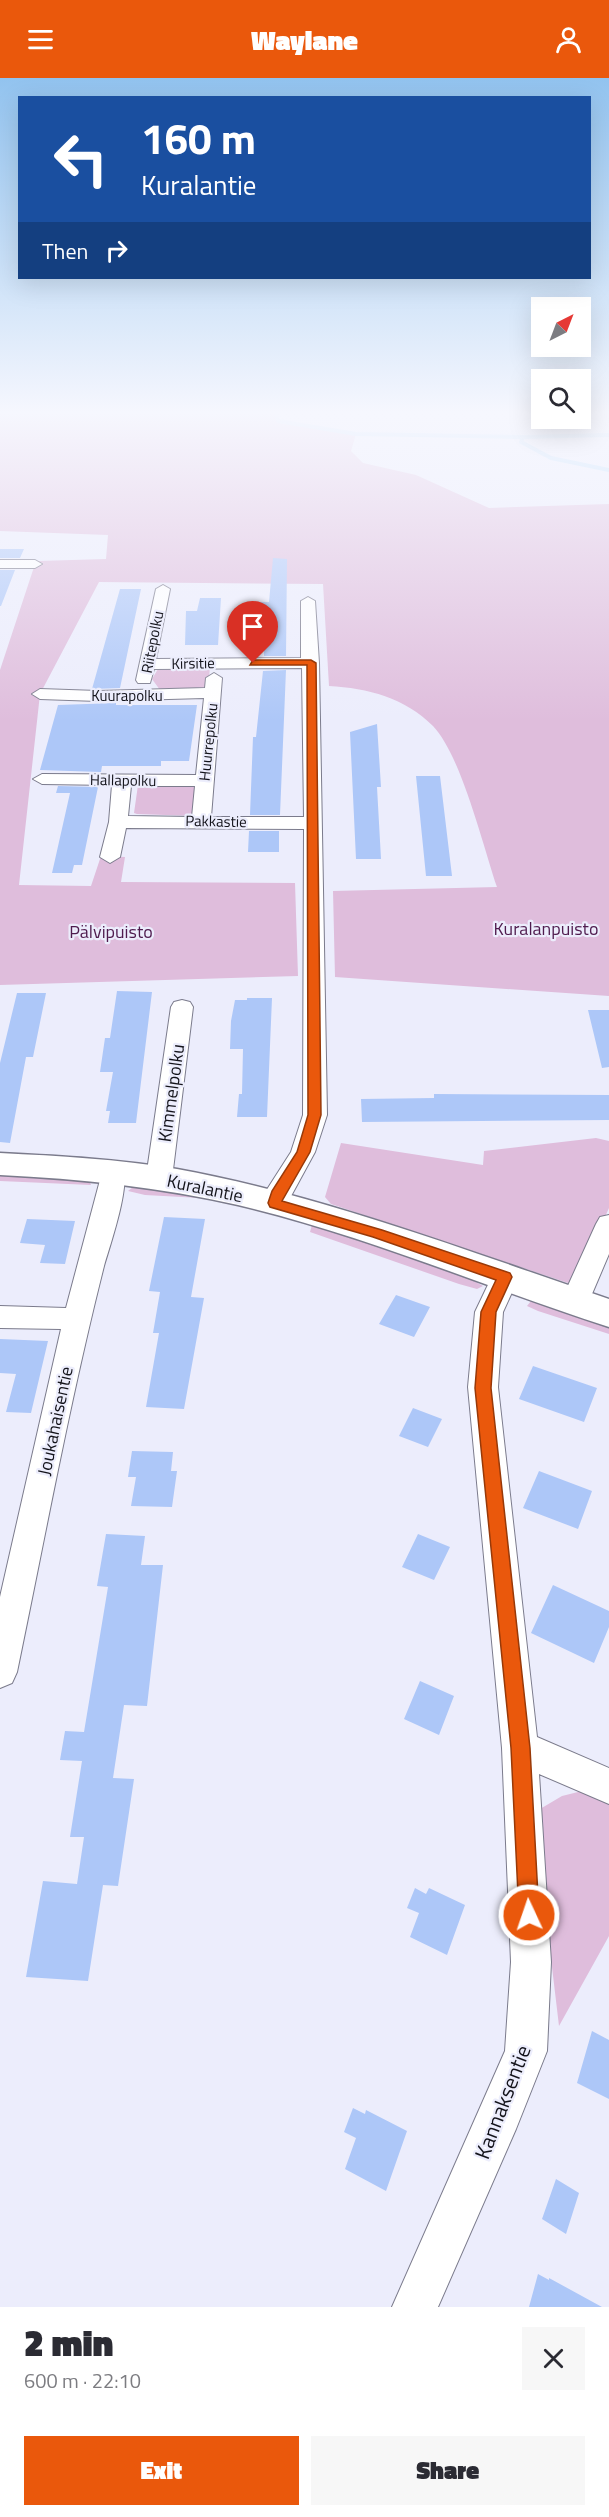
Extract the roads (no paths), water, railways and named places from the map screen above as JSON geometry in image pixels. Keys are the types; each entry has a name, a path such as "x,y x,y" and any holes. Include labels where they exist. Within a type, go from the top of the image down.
{"street":[{"path":"0,564 35,564"},
{"name":"Riitepolku","path":"143,695 146,664 163,589"},
{"path":"275,1203 279,1191 303,1152 315,1115 314,823 308,601"},
{"name":"Huurrepolku","path":"201,821 214,663"},
{"name":"Kirsitie","path":"146,664 311,663"},
{"name":"Kuurapolku","path":"40,694 213,693"},
{"name":"Hallapolku","path":"42,779 204,781"},
{"path":"110,857 118,822 122,780"},
{"name":"Pakkastie","path":"118,822 314,823"},
{"name":"Kimmelpolku","path":"159,1178 182,1007"},
{"name":"Kuralantie","path":"0,1164 113,1171 159,1178 275,1203 377,1233 609,1313"},
{"name":"Joukahaisentie","path":"0,1672 8,1604 77,1319 111,1194 113,1171"},
{"path":"575,1302 609,1224"},
{"name":"Kannaksentie","path":"415,2307 501,2114 526,2051 531,1962 520,1748 483,1388 489,1312 504,1277"},
{"path":"0,1317 77,1319"},
{"path":"520,1748 609,1786"}],"park label":[{"name":"Kuralanpuisto","path":"546,928"},
{"name":"Pälvipuisto","path":"111,931"}]}
